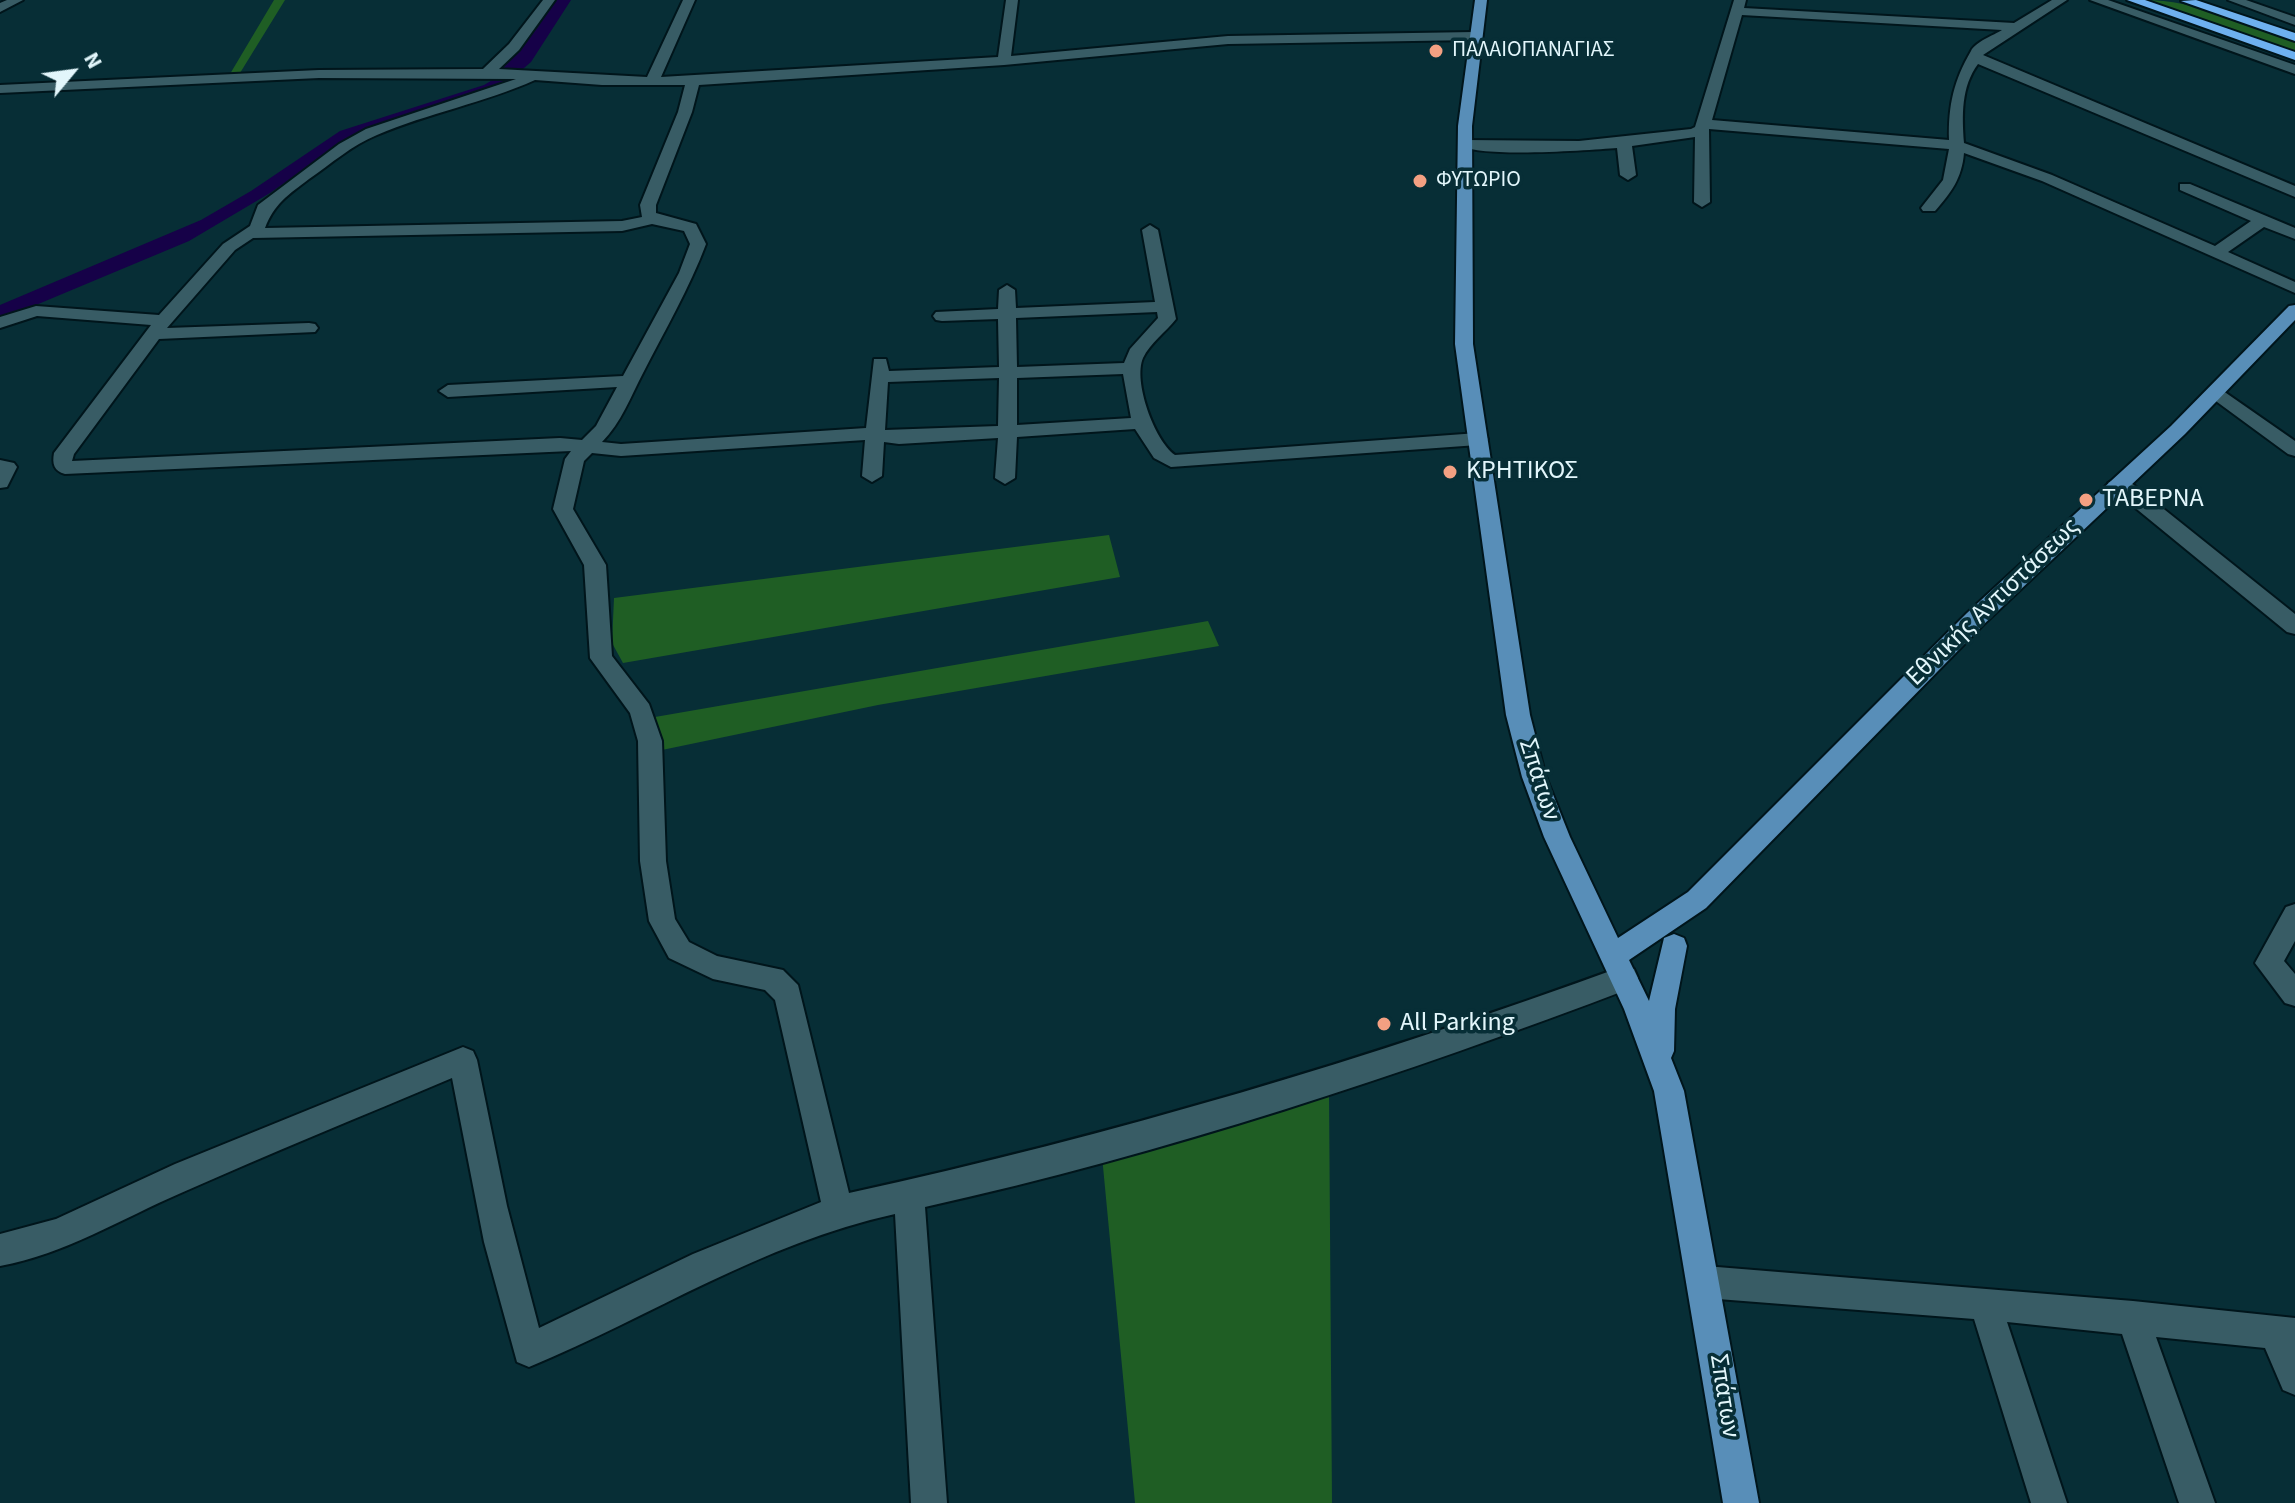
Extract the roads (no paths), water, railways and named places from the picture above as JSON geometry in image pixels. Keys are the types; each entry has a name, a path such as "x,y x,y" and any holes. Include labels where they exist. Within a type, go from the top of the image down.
{"highway":[{"path":"2133,0 2295,56"},
{"path":"2184,0 2295,37"}],"main road":[{"name":"Σπάτων","path":"1474,0 1465,144 1464,344 1518,715 1534,777 1557,837 1660,1065 1677,1123 1741,1503"},
{"name":"Σπάτων","path":"1474,34 1481,0"},
{"name":"Εθνικής Αντιστάσεως","path":"1618,967 1697,900 1975,619 2216,392 2293,315"},
{"name":"Εθνικής Αντιστάσεως","path":"1660,1065 1661,1009 1674,946 1697,900"},
{"path":"1618,967 1674,946"}],"street":[{"path":"0,8 17,0"},
{"path":"492,73 549,0"},
{"path":"652,82 689,0"},
{"path":"1004,61 1012,0"},
{"path":"2038,0 2060,1"},
{"path":"2096,0 2295,70"},
{"path":"2234,0 2295,21"},
{"path":"1929,208 1947,190 1956,171 1954,100 1965,69 1976,57 1977,51 2060,1"},
{"path":"1702,202 1704,127 1739,6 2014,27"},
{"path":"7,88 319,74 492,73 652,82 693,81 1004,61 1228,40 1474,34"},
{"path":"1976,57 2295,192"},
{"path":"526,76 502,90 359,138 274,199 264,208 259,225 229,247 157,327 64,453 62,461 65,468 590,445 621,450 1141,423"},
{"path":"651,218 648,205 685,112 693,81"},
{"path":"1465,144 1535,149 1624,143 1691,134 1704,127 1957,145 2039,174 2295,288"},
{"path":"1624,143 1628,175"},
{"path":"2185,187 2295,234"},
{"path":"251,233 633,226 651,218 690,227 698,244 687,273 604,429 575,459 563,509 595,565 601,658 641,710 650,741 653,861 662,921 679,950 713,967 773,979 788,994 838,1211"},
{"path":"2216,253 2262,221"},
{"path":"1150,230 1167,319 1136,353 1131,368 1141,423 1161,454 1171,461 1478,439"},
{"path":"1005,478 1008,432 1007,290"},
{"path":"942,316 1165,307"},
{"path":"0,323 36,311 157,327 309,328"},
{"path":"872,476 880,369 1006,373 1131,368"},
{"path":"448,391 630,381"},
{"path":"2216,392 2295,450"},
{"path":"0,466 7,467 0,482"},
{"path":"2118,483 2295,626"},
{"path":"2295,915 2269,963 2295,994"},
{"path":"0,1250 28,1245 71,1228 146,1193 463,1060 487,1191 510,1289 529,1350 704,1265 838,1211 909,1196 1205,1119 1378,1068 1618,967"},
{"path":"909,1196 929,1503"},
{"path":"1705,1282 2133,1317 2285,1333 2295,1378"},
{"path":"1985,1304 2049,1503"},
{"path":"2133,1317 2197,1503"}],"place":[{"name":"ΠΑΛΑΙΟΠΑΝΑΓΙΑΣ","path":"1436,51"},
{"name":"ΦΥΤΩΡΙΟ","path":"1420,181"},
{"name":"ΚΡΗΤΙΚΟΣ","path":"1450,472"},
{"name":"ΤΑΒΕΡΝΑ","path":"2086,500"},
{"name":"All Parking","path":"1384,1024"}]}
